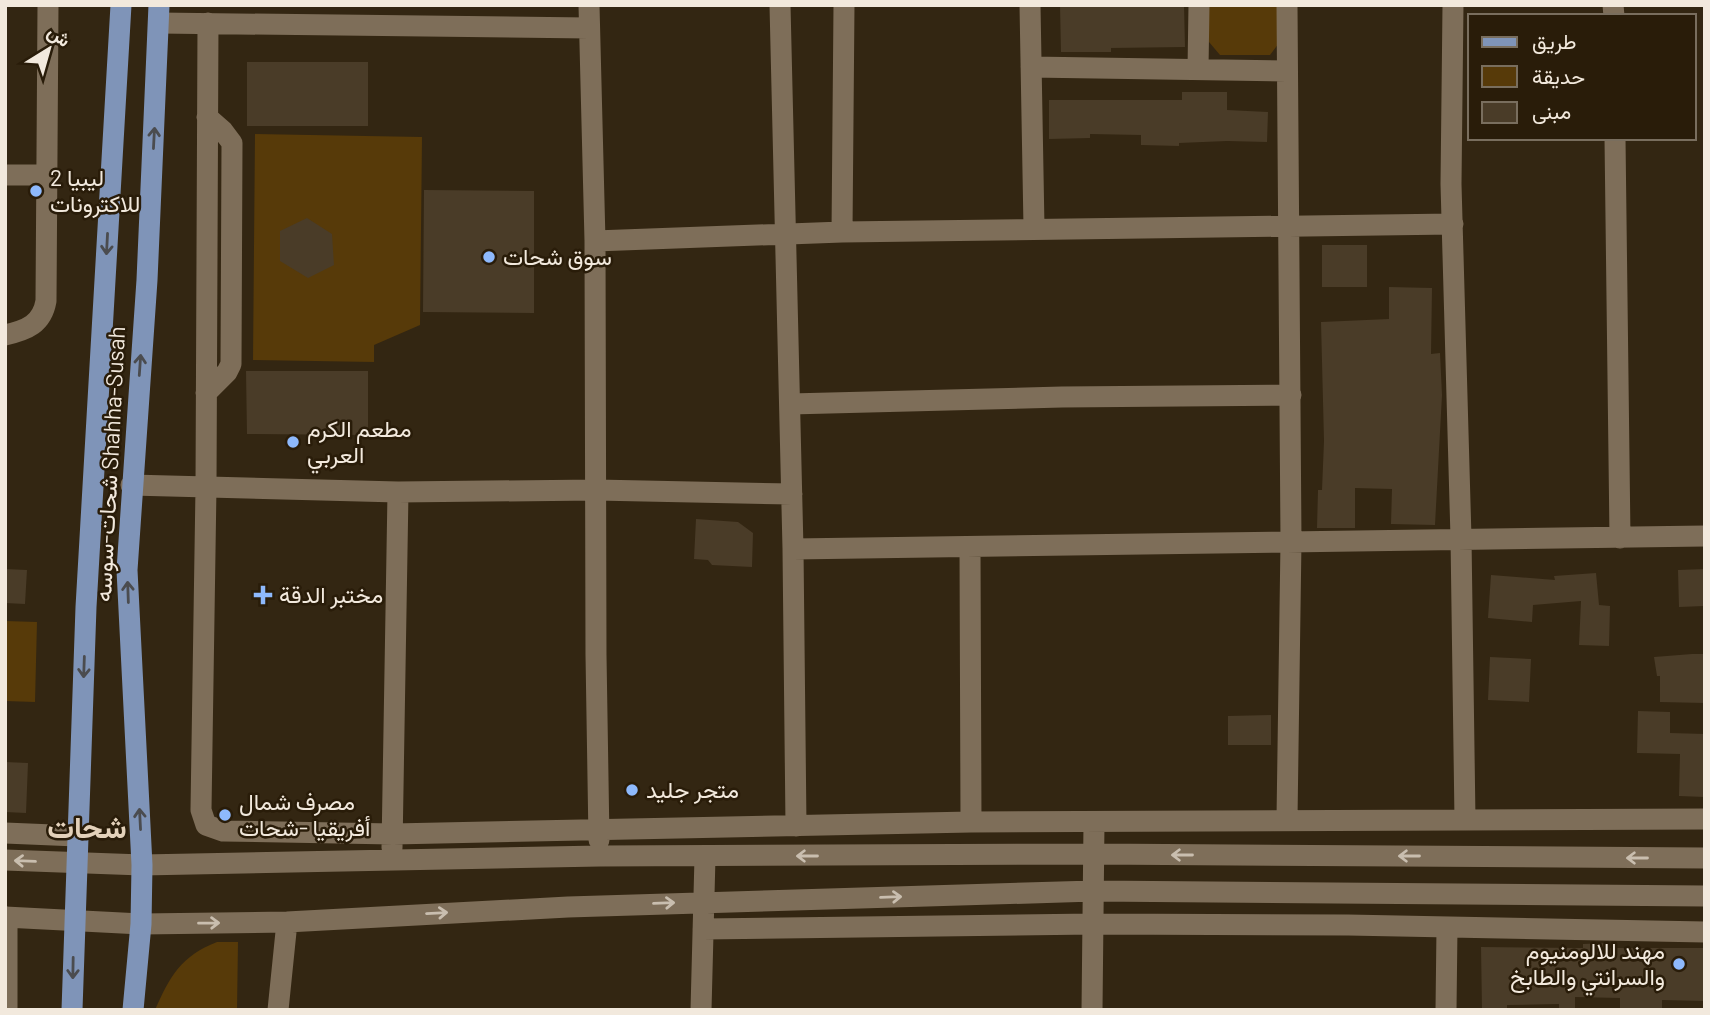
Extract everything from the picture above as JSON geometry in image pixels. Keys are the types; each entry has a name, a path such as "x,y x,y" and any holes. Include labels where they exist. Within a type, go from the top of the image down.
{"main road":[{"name":"شحات-سوسه Shahha-Susah","path":"72,1010 91,505 121,5"},
{"name":"شحات-سوسه Shahha-Susah","path":"134,1010 141,924 142,865 127,570 147,280 159,14"}],"street":[{"path":"5,335 27,330 44,315 46,301 48,5"},
{"path":"589,5 595,241 600,856"},
{"path":"780,5 792,494 796,826"},
{"path":"842,232 844,5"},
{"path":"1030,5 1034,228"},
{"path":"1198,69 1199,5"},
{"path":"1287,5 1287,226 1291,395 1287,819"},
{"path":"1453,5 1451,184 1461,538 1465,820"},
{"path":"159,14 208,23 589,28"},
{"path":"208,23 202,819 206,825 223,831 393,834 971,822 1705,819"},
{"path":"1031,67 1287,71"},
{"path":"1615,140 1620,538"},
{"path":"5,175 46,175"},
{"path":"595,241 1034,228 1453,224"},
{"path":"790,404 1062,397 1291,395"},
{"path":"131,485 398,492 596,490 792,494"},
{"path":"392,860 398,492"},
{"path":"793,549 1705,536"},
{"path":"970,547 971,822"},
{"path":"1093,1010 1094,822"},
{"path":"5,833 77,836"},
{"path":"5,860 142,865 600,856 1705,858"},
{"path":"701,1010 705,857"},
{"path":"8,1010 6,917 141,924 287,922 510,909 1094,891 1705,896"},
{"path":"278,1010 287,922"},
{"path":"703,929 1094,924 1705,932"},
{"path":"1446,1010 1447,928"}],"green space":[{"path":"1209,5 1279,5 1279,43 1270,55 1220,55 1209,42"},
{"path":"255,134 422,137 420,325 374,345 374,362 253,360"},
{"path":"5,621 37,622 35,702 5,701"},
{"path":"217,942 238,942 237,1010 155,1010 178,968 194,954"}],"building":[{"path":"1060,5 1184,5 1185,47 1061,52"},
{"path":"247,62 368,62 368,126 247,126"},
{"path":"1182,92 1227,92 1227,110 1268,112 1267,142 1141,145 1141,135 1090,134 1090,138 1049,139 1049,100 1182,100"},
{"path":"424,190 534,191 534,313 423,312"},
{"path":"307,218 332,234 334,265 308,278 280,261 280,231"},
{"path":"1322,245 1367,245 1367,287 1322,287"},
{"path":"1389,287 1432,288 1431,354 1440,353 1442,395 1435,525 1391,524 1392,489 1355,488 1355,528 1317,528 1324,441 1321,322 1389,319"},
{"path":"246,371 368,371 368,435 247,434"},
{"path":"696,519 738,522 753,533 752,567 712,565 708,560 694,559"},
{"path":"5,569 27,570 25,604 5,603"},
{"path":"1705,569 1704,606 1679,607 1678,570"},
{"path":"1596,573 1599,605 1610,606 1609,646 1579,645 1581,601 1533,605 1532,622 1488,618 1491,575 1555,580 1554,576"},
{"path":"1705,654 1705,703 1660,702 1660,676 1657,676 1654,657"},
{"path":"1490,657 1531,659 1529,702 1488,700"},
{"path":"1638,711 1670,712 1670,733 1705,734 1705,797 1679,796 1680,754 1637,753"},
{"path":"1271,715 1271,745 1228,745 1228,716"},
{"path":"5,762 28,763 26,813 5,812"},
{"path":"1607,943 1607,948 1705,948 1704,1001 1662,1000 1662,1010 1620,1010 1620,998 1575,997 1575,1010 1559,1010 1559,1004 1507,1005 1507,1010 1482,1010 1481,947 1583,948 1583,944"}],"place":[{"name":"ليبيا 2 للاكترونات","path":"36,191"},
{"name":"سوق شحات","path":"489,257"},
{"name":"مطعم الكرم العربي","path":"293,442"},
{"name":"مختبر الدقة","path":"263,595"},
{"name":"متجر جليد","path":"632,790"},
{"name":"مصرف شمال أفريقيا -شحات","path":"225,815"},
{"name":"مهند للالومنيوم والسرانتي والطابخ","path":"1679,964"}],"district":[{"name":"شحات","path":"87,828"}]}
